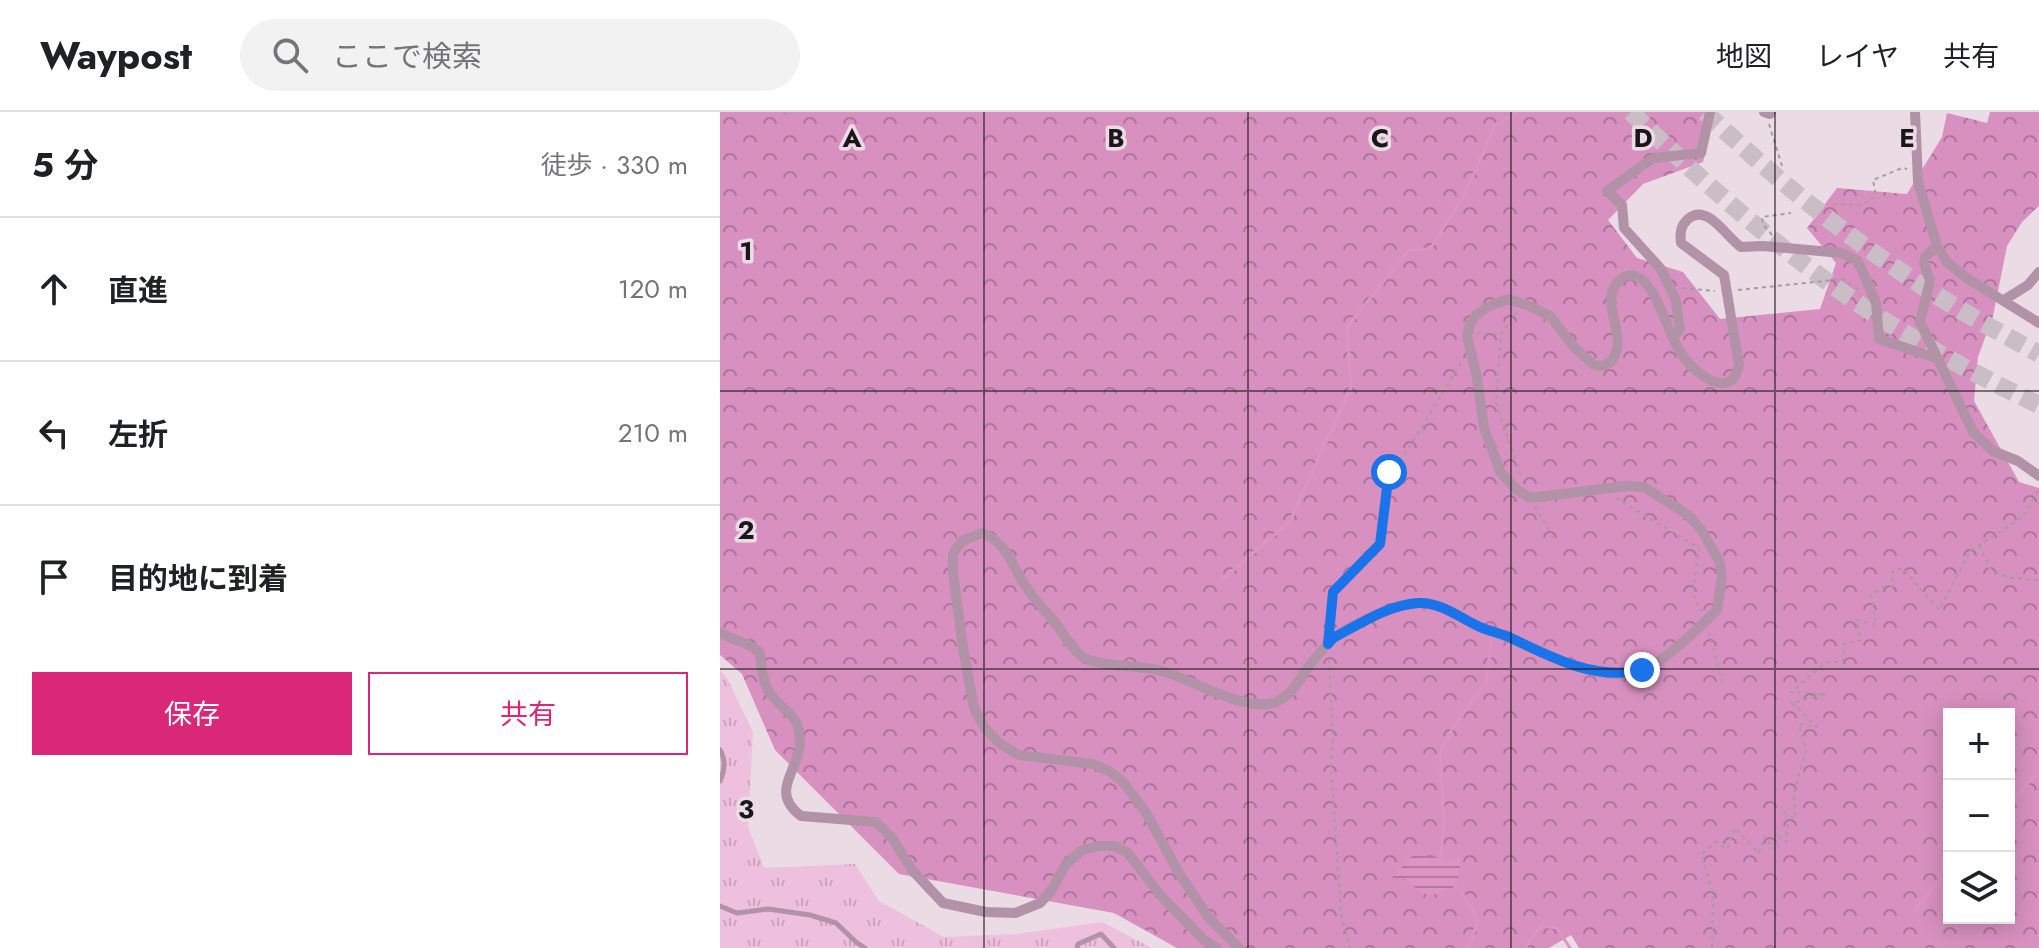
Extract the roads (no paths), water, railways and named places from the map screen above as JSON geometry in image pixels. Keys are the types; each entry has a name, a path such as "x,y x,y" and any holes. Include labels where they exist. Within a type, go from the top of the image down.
{"street":[{"path":"1672,337 1680,330 1676,301 1661,269 1624,228 1622,205 1607,191 1653,158 1701,153 1710,112"},
{"path":"1915,112 1918,182 1937,246 1947,262 1965,277 2039,323"},
{"path":"1239,948 1209,918 1179,873 1145,811 1123,782 1093,764 1019,755 999,743 985,728 974,708 953,573 953,554 962,541 982,533 996,539 1023,583 1080,656 1105,664 1161,671 1244,702 1262,705 1275,703 1288,695 1333,638 1378,614 1419,603 1434,604 1481,628 1565,663 1604,673 1628,673 1642,670 1677,648 1717,610 1722,577 1719,561 1701,529 1688,515 1644,487 1626,486 1530,498 1516,489 1501,473 1484,428 1467,336 1476,315 1508,299 1530,306 1551,317 1586,359 1594,365 1604,366 1611,362 1618,345 1612,293 1620,280 1634,276 1640,278 1652,292 1688,364 1713,382 1732,381 1739,365 1724,275 1681,243 1680,231 1690,216 1703,214 1741,247 1842,253 1858,261 1876,303 1879,339 1939,359"},
{"path":"1937,246 1925,257 1930,281 1920,322 1973,432 1993,451 2018,461 2039,476"},
{"path":"2004,300 2028,285 2039,272"},
{"path":"720,633 760,653 762,675 769,693 792,714 798,727 798,755 785,785 790,805 801,816 876,822 893,839 912,870 943,903 986,912 1015,913 1040,903 1051,891 1066,864 1082,850 1115,846 1128,853 1161,896 1204,940 1217,948"}],"lane":[{"path":"720,750 724,758 720,781"},
{"path":"720,906 737,913 768,909 810,915 836,923 865,948"},
{"path":"1077,948 1078,944 1101,934 1114,948"}],"waterway":[{"path":"1224,578 1290,521 1351,387 1347,327 1409,250 1430,249 1465,194 1495,125 1518,112"},
{"path":"1440,859 1444,823 1440,753 1452,729 1487,681 1491,640"},
{"path":"2015,798 2039,771"},
{"path":"1916,907 1943,878"},
{"path":"1452,883 1463,894 1478,920 1466,948"},
{"path":"1525,948 1541,926 1557,928 1570,948"}],"tunnel":[{"path":"1631,112 1732,205 1839,290 1937,352 2039,405"},
{"path":"1705,112 1793,191 1856,240 1954,306 2039,354"}]}
